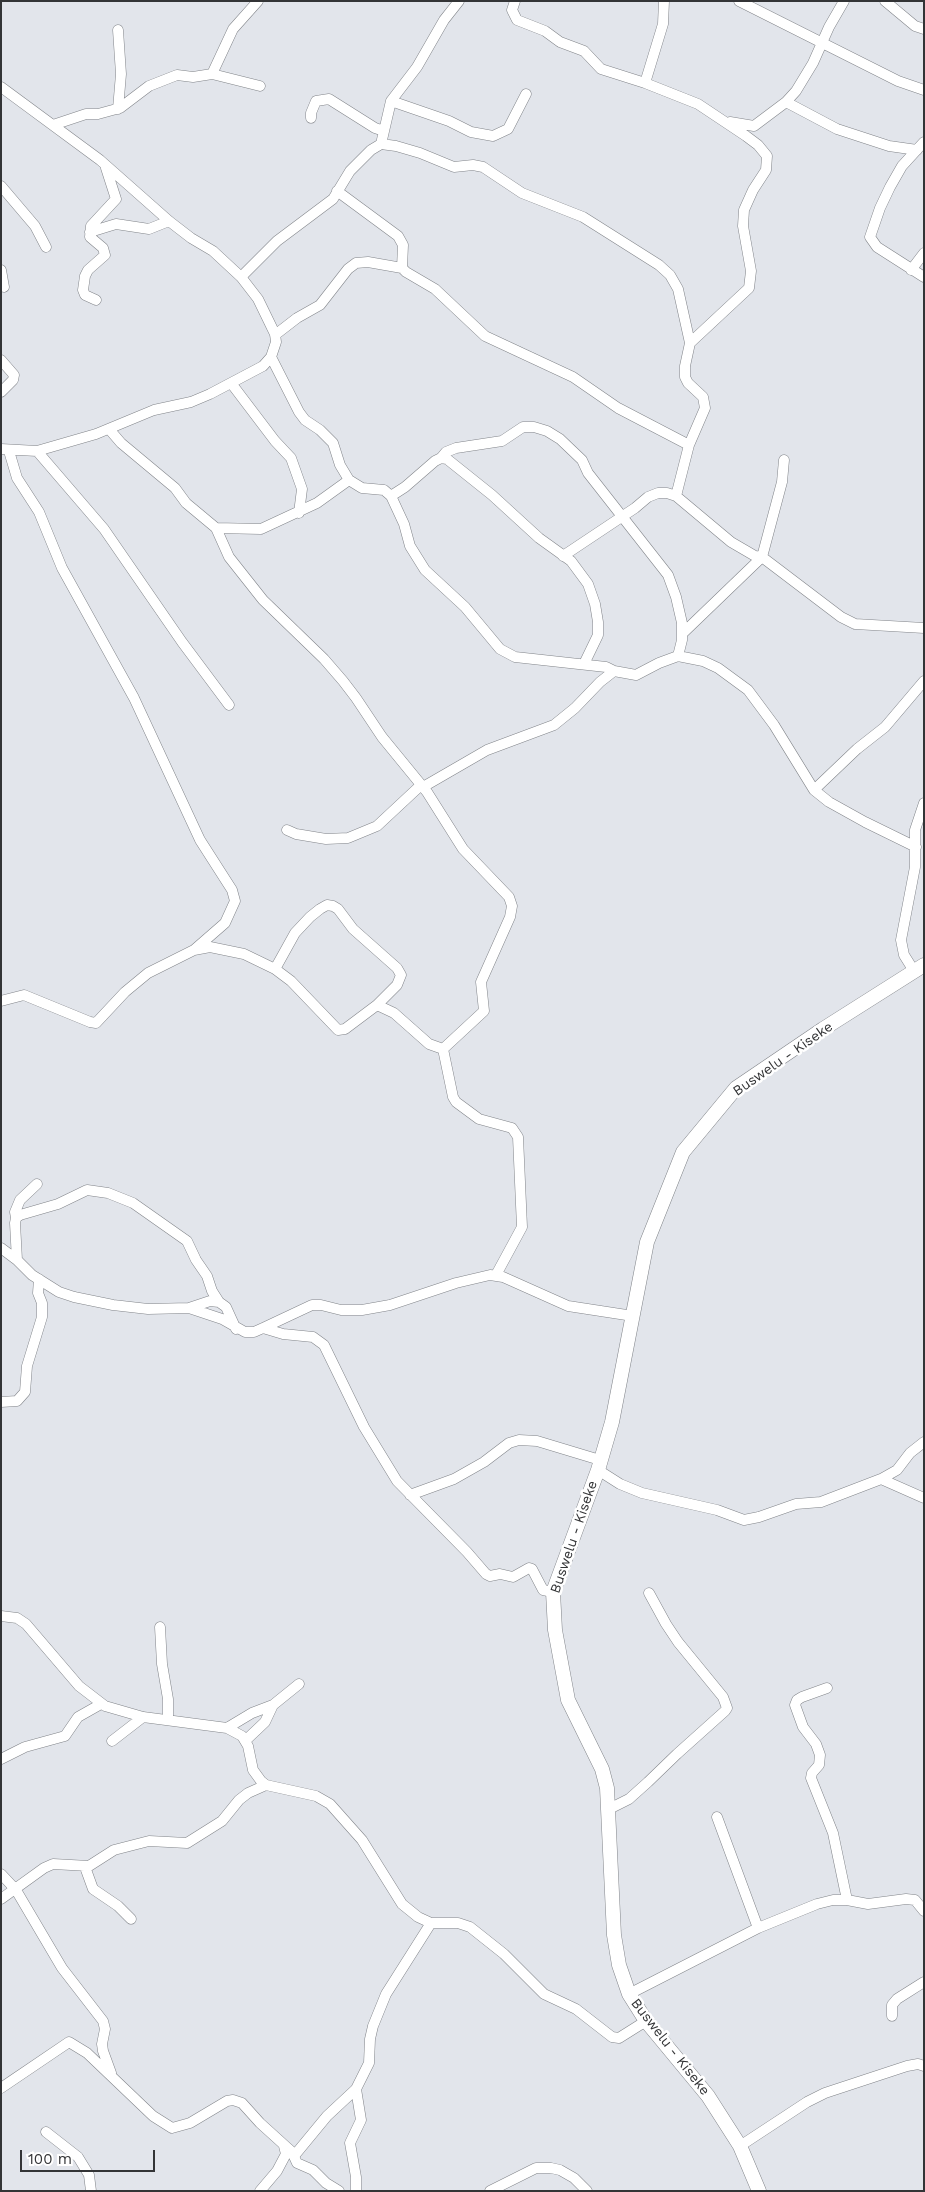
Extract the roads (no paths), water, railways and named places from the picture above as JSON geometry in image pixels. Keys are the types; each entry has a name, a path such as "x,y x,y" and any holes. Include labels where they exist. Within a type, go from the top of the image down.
{"main road":[{"name":"Buswelu - Kiseke","path":"758,2191 740,2146 708,2096 646,2021 629,1994 619,1965 614,1934 607,1788 602,1770 568,1700 561,1675 555,1630 553,1592 599,1465 612,1422 647,1242 683,1152 736,1088 823,1029 919,968"}],"street":[{"path":"212,74 224,52 233,29 258,1"},
{"path":"381,144 391,101 417,67 444,20 459,1"},
{"path":"514,1 512,10 517,20 544,31 560,42 584,51 601,69 645,82 698,104 758,145 767,156 768,165 744,210 743,226 751,271 749,288 690,343"},
{"path":"645,82 664,24 664,1"},
{"path":"739,1 898,81 924,90"},
{"path":"722,120 754,126 786,102 796,91 813,63 821,43 844,1"},
{"path":"885,1 915,26 924,29"},
{"path":"118,30 121,74 118,109"},
{"path":"53,125 86,114 98,114 118,109 149,86 177,76 193,77 212,74 260,86"},
{"path":"2,90 53,125 105,165 169,221 191,238 213,251 242,277 258,299 275,335 276,342 271,356 263,366 191,402 154,410 109,429 37,451 5,450 17,478 40,512 62,568 134,698 200,840 232,890 235,901 225,923 194,950"},
{"path":"391,101 449,121 471,132 493,136 508,129 526,94"},
{"path":"310,118 310,113 316,101 329,99 375,128 384,131"},
{"path":"786,102 837,129 889,146 920,146"},
{"path":"242,277 277,241 333,199 361,159 381,144 420,153 454,167 473,165 483,167 522,193 583,217 659,264 670,275 678,289 690,343 685,376 688,383 703,397 705,408 689,445 676,496"},
{"path":"920,146 902,166 890,187 870,237 877,247 924,277"},
{"path":"96,300 85,295 83,290 85,276 105,255 105,251 90,237 93,222 116,199 105,165"},
{"path":"1,186 35,226 46,247"},
{"path":"337,191 401,240 402,268"},
{"path":"90,232 116,224 148,229 169,221"},
{"path":"911,270 924,253"},
{"path":"275,335 297,318 320,305 348,269 356,263 368,262 402,268 435,289 486,336 573,377 618,408 689,445"},
{"path":"1,270 4,287"},
{"path":"271,356 298,412 333,443 340,465 349,480 362,488 384,490 391,496 404,524 410,546 425,570 465,607 500,649 515,657 584,664 636,675 678,656 718,668 748,690 774,725 814,790 829,802 916,847"},
{"path":"1,360 14,375 13,380 1,392"},
{"path":"231,383 275,441 291,458 302,489 299,513"},
{"path":"391,496 406,487 446,452 456,448 502,441 523,428 534,427 547,431 560,439 582,460 588,473 661,563 668,575 682,623 678,656"},
{"path":"109,429 121,443 175,488 186,503 216,528 229,557 263,600 324,659 343,681 382,737 422,786 463,849 509,897 512,906 510,917 481,982 484,1011 442,1050"},
{"path":"37,451 104,529 192,656 229,705"},
{"path":"441,458 447,460 492,495 526,527 571,561 588,584 595,604 598,635 584,664"},
{"path":"682,634 762,557 782,482 784,460"},
{"path":"216,528 261,529 317,504 349,480"},
{"path":"563,556 622,517 648,497 658,493 668,493 676,496 731,542 755,556 762,557 841,617 855,624 924,628"},
{"path":"287,830 296,834 326,839 348,838 377,826 422,786 487,750 554,725 614,671"},
{"path":"814,790 857,749 885,727 924,681"},
{"path":"919,968 904,955 901,940 915,867 915,830 924,803"},
{"path":"1,1001 24,995 96,1023 125,992 148,973 194,950 210,946 252,957 275,968 291,981 338,1030 345,1029 377,1005 397,985 402,975 397,968 353,929 338,909 327,905 310,917 295,933 275,968"},
{"path":"377,1005 394,1014 429,1044 442,1050"},
{"path":"442,1050 453,1097 456,1102 479,1119 512,1128 518,1137 522,1227 496,1275"},
{"path":"17,1260 15,1212 20,1200 37,1184"},
{"path":"16,1218 25,1213 58,1204 87,1190 122,1197 167,1225 187,1241 196,1260 207,1276 212,1291 219,1302 226,1307 236,1329"},
{"path":"1,1248 39,1279 59,1292 89,1301 148,1309 189,1308 210,1300 219,1302"},
{"path":"189,1308 222,1319 236,1329 254,1332 312,1305 321,1305 341,1310 362,1310 405,1301 456,1283 496,1275 503,1276 568,1306 633,1316"},
{"path":"1,1402 17,1401 25,1392 26,1366 42,1317 42,1303 38,1293 39,1279"},
{"path":"263,1328 283,1334 313,1337 324,1345 364,1427 398,1482 488,1576 500,1574 513,1578 529,1568 532,1569 543,1590 553,1592"},
{"path":"410,1495 454,1479 484,1462 509,1443 519,1440 537,1441 599,1465 620,1484 642,1493 717,1510 744,1520 796,1504 821,1502 881,1479 897,1470 910,1453 924,1442"},
{"path":"881,1479 924,1498"},
{"path":"607,1810 635,1793 725,1711 726,1708 723,1697 678,1642 649,1593"},
{"path":"1,1616 17,1618 26,1624 79,1686 101,1704 143,1717 227,1728 246,1740 253,1770 266,1785"},
{"path":"160,1627 162,1664 168,1699 168,1720"},
{"path":"227,1728 252,1713 273,1704 299,1684"},
{"path":"827,1688 802,1697 797,1700 795,1705 803,1727 816,1744 820,1755 820,1765 812,1773 811,1778 832,1833 847,1900"},
{"path":"1,1759 25,1747 65,1736 78,1718 101,1704"},
{"path":"246,1740 265,1722 273,1704"},
{"path":"112,1741 143,1717"},
{"path":"1,1899 44,1868 53,1864 85,1867 124,1846 158,1840 187,1843 222,1821 239,1800 248,1793 266,1785 316,1796 330,1804 362,1840 402,1904 418,1918 432,1923 458,1923 470,1927 504,1954 544,1994 576,2009 612,2037 619,2038 646,2021"},
{"path":"718,1817 758,1928"},
{"path":"85,1867 93,1889 118,1906 131,1919"},
{"path":"1,1874 16,1890 50,1950 103,2021 105,2029 102,2044 112,2076"},
{"path":"629,1994 758,1928 803,1908 833,1900 847,1900 868,1904 906,1899 915,1900 924,1910"},
{"path":"294,2156 327,2116 356,2089 369,2064 370,2039 386,1994 432,1923"},
{"path":"892,2016 892,2005 897,1999 924,1982"},
{"path":"1,2088 69,2042 79,2046 153,2116 172,2128 190,2123 227,2102 238,2101 294,2156 297,2163 313,2170 326,2183 339,2191"},
{"path":"740,2146 802,2105 825,2093 907,2066 918,2064 924,2066"},
{"path":"356,2089 361,2120 350,2147 356,2177 356,2191"},
{"path":"46,2132 78,2157 89,2175 91,2191"},
{"path":"260,2191 277,2170 286,2154 284,2146"},
{"path":"490,2191 536,2168 551,2168 560,2170 574,2178 586,2191"}]}
